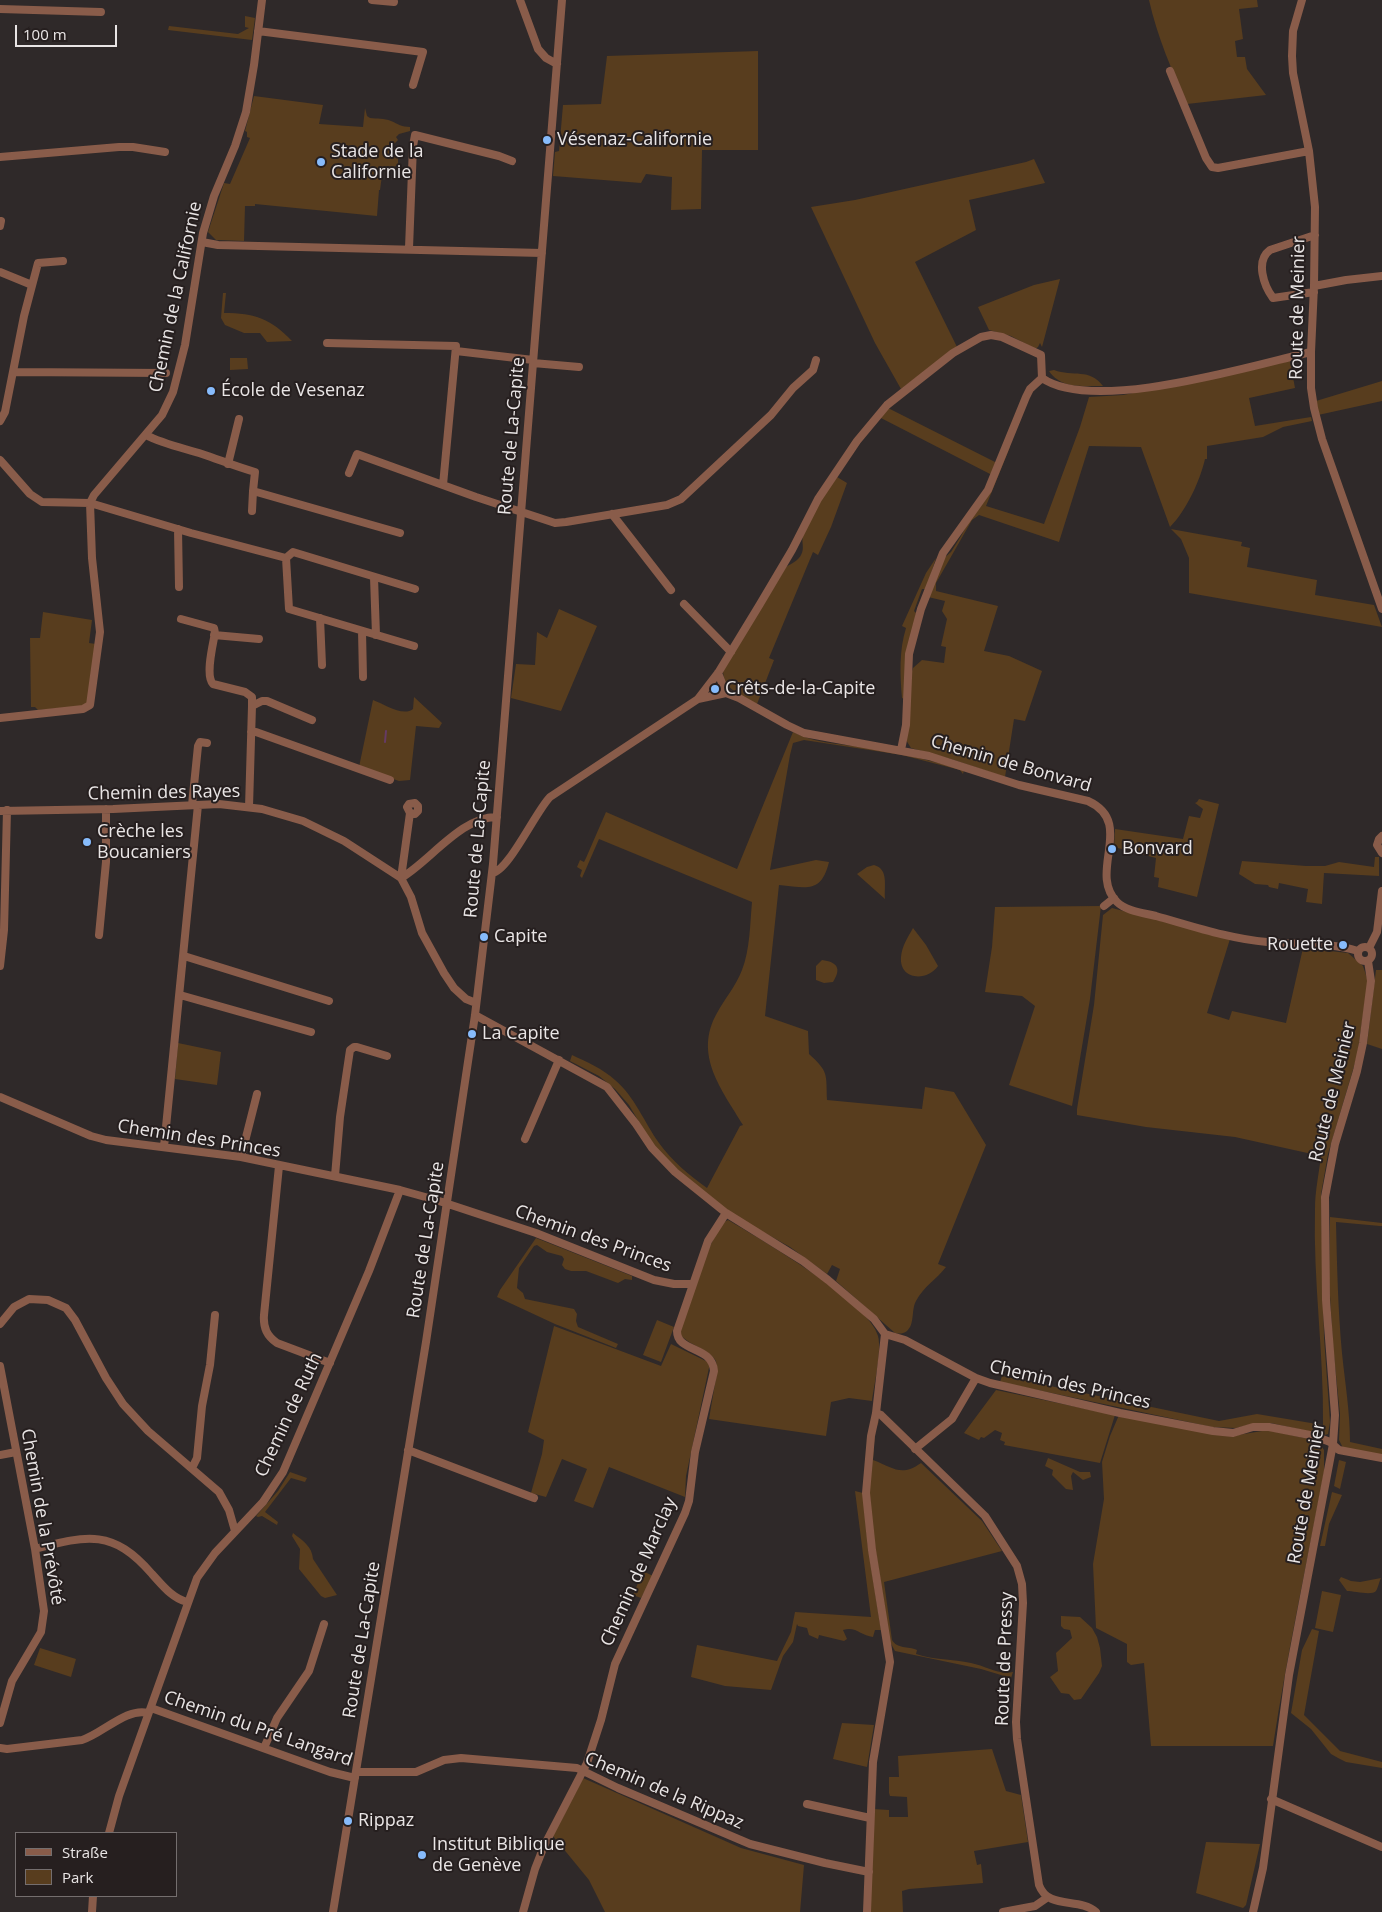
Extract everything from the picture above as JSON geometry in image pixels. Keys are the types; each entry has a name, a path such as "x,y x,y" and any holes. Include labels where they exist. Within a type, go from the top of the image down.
{"street":[{"name":"Chemin de la Californie","path":"90,503 94,495 166,409 176,380 185,345 202,242 214,196 235,146 249,98 262,0"},
{"path":"372,0 394,2"},
{"path":"520,0 538,50 546,58 557,64"},
{"name":"Route de La-Capite","path":"333,1912 408,1450 475,1015 492,873 562,0"},
{"name":"Route de Meinier","path":"1302,0 1293,31 1292,56 1293,73 1313,180 1315,235 1310,352 1311,388 1322,439 1382,609"},
{"path":"0,9 101,12"},
{"path":"258,31 423,52 413,85"},
{"path":"1170,71 1206,158 1212,167 1218,168 1309,151"},
{"path":"409,248 415,135 512,161"},
{"path":"0,157 127,146 165,152"},
{"path":"1315,235 1270,250 1264,255 1263,279 1273,298 1346,280 1382,276"},
{"path":"202,242 218,245 409,248 542,253"},
{"path":"0,421 5,412 24,316 38,263 64,261"},
{"path":"0,272 32,285"},
{"path":"492,873 500,871 521,842 534,817 550,797 698,699 731,652 792,550 818,499 857,441 887,405 953,353 974,340 992,335 1010,340 1041,355 1042,378 1030,389 1026,396 988,490 943,553 932,578 915,626 909,654 906,725 901,750"},
{"path":"328,343 456,346 442,485"},
{"path":"456,351 579,367"},
{"path":"1042,378 1049,383 1067,389 1094,392 1124,391 1204,377 1310,352"},
{"path":"349,474 357,454 521,513 555,523 667,504 681,499 771,415 793,388 813,370 816,360"},
{"path":"13,372 166,372"},
{"path":"228,464 239,419"},
{"path":"146,435 255,472 252,511"},
{"path":"0,460 38,500 90,503 286,558"},
{"path":"253,491 400,533"},
{"path":"0,718 83,709 90,705 100,632 92,558 90,503"},
{"path":"612,514 671,590"},
{"path":"178,529 179,586"},
{"path":"286,558 293,552 415,590"},
{"path":"286,558 289,609 414,646"},
{"path":"374,577 376,635"},
{"path":"684,604 731,652"},
{"path":"320,618 322,665"},
{"path":"181,619 259,639"},
{"path":"214,628 209,674 210,681 213,684 250,694 252,701 249,807"},
{"path":"362,631 363,677"},
{"path":"698,699 726,693 718,673"},
{"name":"Chemin de Bonvard","path":"726,693 739,698 798,731 901,750 956,764 1019,786 1088,800 1097,805 1106,814 1110,825 1108,881 1114,898"},
{"path":"252,706 257,702 267,701 312,720"},
{"path":"251,732 256,732 390,780"},
{"path":"164,1147 184,956 198,746 200,742 207,743"},
{"name":"Chemin des Rayes","path":"4,811 219,804 249,807 277,813 318,828 345,842 401,878"},
{"path":"99,935 106,862 106,809"},
{"path":"0,966 4,930 4,811"},
{"path":"410,813 401,878 411,897 422,933 444,973 454,988 466,999 476,1003"},
{"path":"401,878 471,824 484,818 496,817"},
{"path":"1382,836 1377,845 1382,854"},
{"path":"1369,948 1377,932 1382,891"},
{"path":"1104,906 1114,898 1122,906 1129,909 1254,941 1339,947 1358,951 1362,948 1369,948"},
{"path":"1358,951 1358,958 1364,962 1368,961 1372,957 1372,950 1369,948"},
{"path":"184,956 329,1001"},
{"name":"Route de Meinier","path":"1253,1912 1262,1874 1289,1675 1333,1444 1335,1416 1326,1300 1325,1197 1335,1144 1363,1044 1371,981 1368,961"},
{"path":"180,995 311,1032"},
{"path":"475,1015 611,1090 652,1148 667,1165 726,1213 828,1280 874,1318 884,1334 876,1412 871,1436 866,1494 872,1550 890,1662 874,1752 867,1912"},
{"path":"335,1176 340,1117 350,1050 357,1047 386,1056"},
{"path":"525,1139 559,1060"},
{"path":"241,1157 257,1094"},
{"name":"Chemin des Princes","path":"0,1097 91,1136 122,1143 241,1157 400,1190 536,1233 654,1280 674,1284 692,1284 711,1237 726,1213"},
{"path":"279,1166 264,1328 271,1339 277,1343 330,1363"},
{"name":"Chemin de Ruth","path":"109,1832 119,1796 187,1602 201,1572 235,1531 263,1502 291,1456 400,1190"},
{"name":"Chemin de Marclay","path":"583,1770 601,1720 615,1664 674,1539 689,1501 695,1452 714,1371 708,1356 685,1344 677,1336 678,1327 692,1284"},
{"path":"0,1324 14,1307 30,1300 48,1300 66,1308 76,1320 106,1378 128,1410 148,1432 212,1485 223,1498 229,1510 235,1531"},
{"path":"192,1468 196,1458 200,1420 210,1365 215,1315"},
{"name":"Chemin des Princes","path":"884,1334 905,1340 976,1378 990,1383 1203,1430 1233,1433 1253,1427 1270,1427 1315,1436 1333,1444 1340,1450 1382,1458"},
{"name":"Chemin de la Prévôté","path":"0,1366 35,1549 43,1599 44,1621 38,1638 12,1681 0,1723"},
{"path":"915,1449 952,1419 976,1378"},
{"name":"Route de Pressy","path":"876,1412 985,1516 1017,1566 1022,1584 1023,1603 1017,1738 1038,1878 1041,1890 1048,1897"},
{"path":"408,1450 534,1498"},
{"path":"0,1455 16,1452"},
{"path":"35,1549 83,1538 98,1538 110,1542 132,1553 173,1596 187,1602"},
{"path":"264,1748 277,1718 309,1671 324,1624"},
{"path":"1009,1680 1018,1685"},
{"name":"Chemin du Pré Langard","path":"0,1747 7,1749 82,1740 133,1713 150,1711 264,1748 330,1772 356,1775"},
{"name":"Chemin de la Rippaz","path":"356,1775 416,1772 444,1760 461,1758 562,1766 583,1770 618,1788 750,1844 869,1872"},
{"path":"523,1912 535,1869 544,1846 583,1770"},
{"path":"1272,1799 1382,1847"},
{"path":"806,1804 870,1818"},
{"path":"92,1912 93,1897"},
{"path":"1003,1912 1034,1906 1048,1897 1059,1902 1084,1904 1096,1912"}],"green space":[{"path":"1149,0 1257,0 1258,7 1239,9 1243,39 1235,41 1237,57 1245,57 1247,69 1266,95 1187,104 1170,66"},
{"path":"245,16 255,18 252,40 168,30 169,26 238,34 249,28 245,27"},
{"path":"758,51 758,150 702,150 701,209 671,210 672,177 646,174 641,183 553,176 555,152 559,151 563,105 601,104 607,56"},
{"path":"254,96 323,105 319,124 363,127 365,108 367,116 370,118 386,119 402,126 410,127 410,131 399,134 396,137 398,140 393,145 398,150 398,164 392,169 383,168 377,216 255,204 255,206 245,206 244,241 216,240 208,232 224,183 230,184 250,138 247,137 247,132 245,131"},
{"path":"1034,159 1045,183 969,200 976,230 915,262 957,347 901,389 875,343 811,207 855,200"},
{"path":"1060,279 1042,347 1040,343 1035,349 1011,336 989,330 978,307 1034,285"},
{"path":"223,293 226,293 224,313 245,314 262,319 277,327 292,341 267,342 260,333 244,333 225,325 221,318"},
{"path":"230,358 247,358 248,369 230,370"},
{"path":"1290,361 1295,388 1249,398 1255,426 1311,417 1312,421 1283,427 1263,437 1207,446 1207,459 1205,459 1196,486 1182,513 1170,527 1141,447 1089,446 1059,542 979,515 972,520 936,583 936,591 998,606 984,651 1009,656 1042,671 1025,721 1014,719 1005,777 911,748 906,740 913,668 922,660 944,663 946,647 941,646 947,619 942,611 945,601 928,597 943,559 951,552 961,536 1008,446 1010,447 986,506 1044,524 1080,427 1089,397 1123,395"},
{"path":"1054,370 1087,375 1098,380 1103,386 1066,384 1054,377 1049,371"},
{"path":"1382,381 1382,401 1318,415 1316,401"},
{"path":"888,408 997,463 992,475 879,417"},
{"path":"837,477 847,483 831,527 818,555 813,552 769,658 774,660 757,704 739,695 729,687 723,669 786,567 800,557 803,550 803,535 808,520"},
{"path":"1171,529 1242,542 1241,546 1250,548 1247,567 1317,580 1315,595 1374,605 1382,627 1189,593 1189,558 1181,539"},
{"path":"936,558 926,589 922,589 914,611 916,613 904,699 902,698 901,663 902,645 906,628 902,626 926,573"},
{"path":"559,609 597,626 561,711 511,698 516,664 535,665 537,632 547,638"},
{"path":"43,612 92,620 89,643 96,644 88,702 82,706 38,710 35,707 31,707 30,638 40,638"},
{"path":"414,697 442,723 439,728 416,726 410,780 399,781 359,767 373,700 404,712 413,709"},
{"path":"793,732 811,739 893,752 964,770 963,774 960,770 902,755 804,740 793,743 770,870 816,860 829,862 826,873 821,880 811,887 779,885 765,1016 808,1031 809,1054 820,1065 825,1074 827,1100 922,1109 925,1087 954,1092 986,1145 938,1264 946,1267 919,1296 909,1328 901,1334 895,1333 836,1281 840,1269 832,1265 827,1274 790,1247 740,1219 705,1194 663,1157 649,1139 629,1105 615,1089 599,1076 570,1061 572,1055 600,1069 615,1080 634,1102 669,1156 707,1188 740,1126 743,1125 713,1072 709,1058 708,1043 710,1028 737,981 745,962 752,902 599,839 582,878 580,876 582,870 577,867 580,860 584,862 606,812 737,869"},
{"path":"1199,799 1219,804 1197,897 1158,887 1159,878 1154,877 1156,858 1114,847 1115,829 1183,839 1189,816 1200,818 1203,809 1195,803"},
{"path":"1375,857 1379,857 1379,876 1324,873 1322,904 1306,902 1308,889 1279,883 1278,889 1268,885 1255,884 1239,874 1242,861 1306,866 1325,866 1339,862 1374,867"},
{"path":"874,865 879,867 884,874 885,899 857,874 867,867"},
{"path":"1101,906 1090,999 1072,1106 1009,1085 1035,1006 1022,996 985,992 992,947 995,907"},
{"path":"1112,908 1230,939 1207,1013 1229,1020 1232,1011 1286,1023 1303,948 1348,953 1363,966 1368,981 1357,1056 1328,1154 1321,1194 1324,1337 1330,1422 1328,1434 1325,1435 1271,1423 1252,1424 1236,1428 1212,1427 1000,1382 1002,1376 1219,1421 1257,1414 1323,1425 1315,1236 1316,1196 1321,1156 1235,1137 1146,1127 1077,1115 1094,1005 1103,915"},
{"path":"913,928 926,945 938,966 927,975 915,976 909,974 902,965 903,949"},
{"path":"822,960 831,962 836,966 837,973 833,982 824,983 816,980 816,966"},
{"path":"1376,970 1382,970 1382,1049 1367,1044"},
{"path":"178,1043 221,1052 217,1085 175,1079"},
{"path":"1330,1217 1382,1223 1382,1226 1380,1226 1336,1222 1342,1353 1350,1442 1382,1449 1382,1456 1343,1448 1339,1440 1340,1414 1329,1279"},
{"path":"728,1220 764,1241 836,1290 871,1323 878,1336 878,1359 872,1401 849,1398 831,1402 826,1436 709,1419 717,1372 716,1361 708,1353 683,1338 679,1333 707,1253 722,1225"},
{"path":"536,1238 632,1276 632,1280 625,1279 618,1283 586,1271 571,1271 565,1269 562,1265 564,1259 562,1256 547,1252 537,1245 534,1246 519,1268 517,1288 523,1293 525,1299 574,1309 577,1314 576,1321 578,1327 618,1344 616,1348 555,1324 497,1297"},
{"path":"657,1320 674,1327 661,1362 643,1355"},
{"path":"554,1326 661,1366 671,1344 710,1363 686,1476 685,1497 609,1467 593,1508 574,1501 587,1469 562,1459 546,1497 531,1493 544,1440 528,1432"},
{"path":"996,1390 1115,1415 1100,1463 1004,1445 1005,1442 1000,1440 1002,1433 995,1430 979,1440 964,1433"},
{"path":"1119,1415 1232,1436 1268,1430 1318,1441 1324,1450 1324,1472 1273,1746 1151,1746 1144,1663 1131,1665 1127,1662 1127,1644 1096,1628 1093,1564 1104,1499 1102,1462"},
{"path":"879,1421 875,1431 873,1460 897,1470 908,1470 921,1463 982,1521 1002,1551 884,1582 892,1640 897,1645 917,1650 916,1654 923,1656 971,1663 1002,1672 1013,1672 1011,1678 981,1669 895,1651 890,1642 871,1521 869,1475 874,1427"},
{"path":"1048,1458 1080,1472 1090,1472 1091,1477 1083,1480 1073,1472 1071,1476 1073,1490 1066,1489 1052,1475 1053,1470 1045,1466"},
{"path":"1339,1460 1346,1462 1340,1489 1334,1486"},
{"path":"290,1472 307,1478 305,1482 291,1478 265,1512 278,1522 277,1525 262,1516 256,1516 278,1491"},
{"path":"855,1491 863,1493 868,1547 881,1630 875,1630 873,1637 851,1629 843,1630 847,1639 844,1641 819,1635 818,1639 809,1635 807,1628 797,1624 793,1642 783,1656 771,1690 725,1686 691,1677 697,1645 777,1661 791,1632 795,1612 871,1617"},
{"path":"1332,1492 1342,1495 1329,1524 1325,1546 1320,1546"},
{"path":"293,1533 309,1547 313,1559 337,1595 325,1598 321,1596 299,1569 300,1549 292,1536"},
{"path":"643,1571 653,1576 641,1598 633,1595"},
{"path":"1341,1577 1360,1582 1381,1578 1376,1591 1367,1593 1347,1591 1339,1580"},
{"path":"1322,1591 1341,1595 1333,1632 1315,1628"},
{"path":"1061,1616 1080,1617 1092,1628 1100,1648 1102,1666 1081,1699 1074,1700 1069,1694 1061,1693 1050,1677 1058,1671 1056,1653 1072,1638 1070,1630 1064,1629 1061,1626"},
{"path":"1312,1629 1319,1631 1304,1715 1340,1751 1382,1762 1382,1768 1346,1762 1331,1754 1311,1729 1291,1713 1302,1650"},
{"path":"40,1648 76,1659 71,1677 34,1665"},
{"path":"842,1723 874,1725 867,1767 833,1759"},
{"path":"992,1749 1006,1791 1021,1795 1028,1842 974,1851 977,1865 981,1864 983,1883 909,1889 902,1891 903,1912 870,1912 873,1809 889,1810 889,1817 908,1817 907,1797 890,1796 889,1793 889,1777 899,1777 898,1756"},
{"path":"583,1778 741,1848 804,1865 800,1912 605,1912 589,1880 553,1836"},
{"path":"1206,1842 1260,1844 1246,1905 1243,1908 1196,1893"}],"waterway":[{"path":"385,742 386,731"}],"place":[{"name":"Vésenaz-Californie","path":"547,140"},
{"name":"Stade de la Californie","path":"321,162"},
{"name":"École de Vesenaz","path":"211,391"},
{"name":"Crêts-de-la-Capite","path":"715,689"},
{"name":"Crèche les Boucaniers","path":"87,842"},
{"name":"Bonvard","path":"1112,849"},
{"name":"Capite","path":"484,937"},
{"name":"Rouette","path":"1343,945"},
{"name":"La Capite","path":"472,1034"},
{"name":"Rippaz","path":"348,1821"},
{"name":"Institut Biblique de Genève","path":"422,1855"}]}
